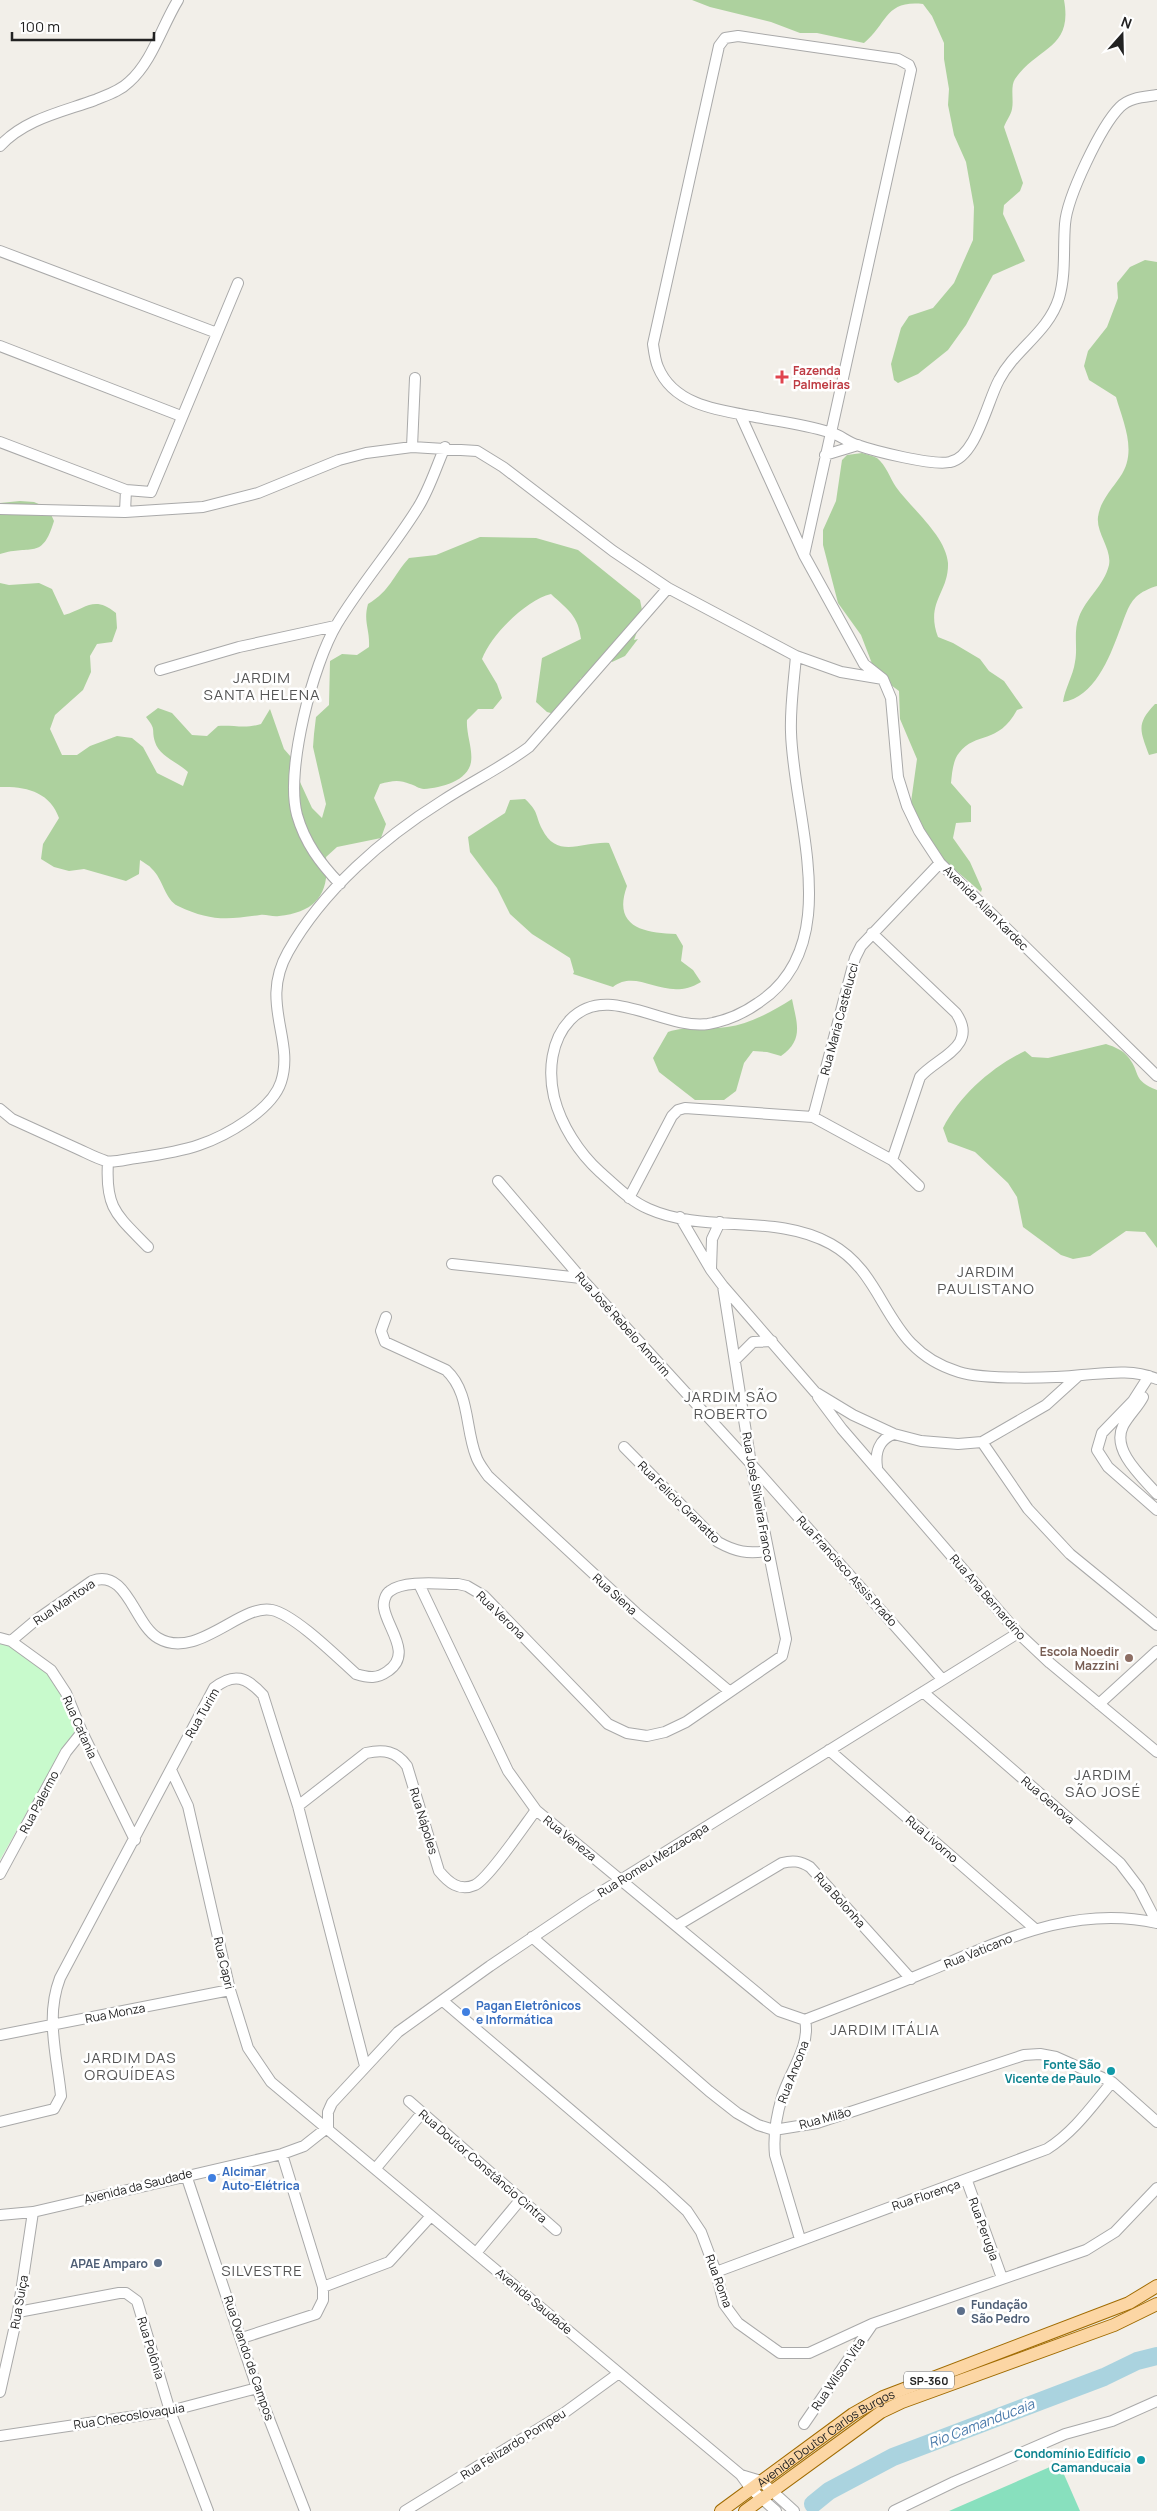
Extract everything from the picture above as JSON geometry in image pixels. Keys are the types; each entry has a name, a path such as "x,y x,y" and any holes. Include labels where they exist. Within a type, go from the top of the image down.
{"main road":[{"name":"Avenida Doutor Carlos Burgos","path":"720,2511 853,2414 883,2397 1129,2303 1157,2286"},
{"name":"Avenida Doutor Carlos Burgos","path":"745,2511 772,2501 881,2412 902,2402 1114,2325 1157,2304"}],"street":[{"path":"0,146 34,120 112,94 129,82 143,66 178,0"},
{"path":"804,555 830,432 911,70 909,65 898,59 738,36 725,38 719,46 652,344 658,367 674,390 691,402 830,432 858,445 932,463 951,462 961,457 972,444 1004,372 1046,326 1054,313 1063,278 1065,223 1068,209 1095,146 1121,106 1129,100 1157,95"},
{"path":"0,251 217,333"},
{"path":"154,511 151,492 181,416 238,283"},
{"path":"0,346 181,416"},
{"path":"412,447 415,378"},
{"path":"740,414 804,555 864,664 883,679"},
{"path":"0,442 126,490 151,492"},
{"path":"825,455 858,445"},
{"path":"0,509 124,512 203,507 258,493 339,460 412,447 445,447 476,450 503,467 613,551 668,588 796,656 841,672 883,679"},
{"path":"340,884 319,862 306,841 296,813 294,789 297,754 306,709 335,626 367,577 418,508 445,447"},
{"path":"124,512 126,490"},
{"path":"0,1108 12,1119 108,1162 168,1153 200,1144 233,1129 266,1106 281,1081 285,1061 275,994 279,975 288,952 312,918 340,884 400,829 443,800 506,764 529,747 668,588"},
{"path":"160,670 239,647 335,626"},
{"path":"796,656 791,732 809,885 809,916 803,944 793,966 778,987 760,1003 738,1015 706,1024 669,1021 623,1006 604,1004 587,1008 572,1017 560,1033 552,1056 551,1083 559,1117 589,1162 629,1198 651,1210 680,1217 772,1226 807,1234 831,1244 848,1256 864,1274 901,1334 910,1344 940,1366 964,1374 1078,1376 1110,1372 1154,1378"},
{"name":"Avenida Allan Kardec","path":"883,679 891,698 898,777 907,806 919,831 940,863 1157,1076"},
{"name":"Rua Maria Castelucci","path":"813,1117 856,958 872,933 940,863"},
{"path":"872,933 956,1013 963,1023 964,1033 960,1043 944,1060 926,1070 920,1078 892,1160"},
{"path":"629,1198 672,1116 678,1110 693,1109 813,1117 892,1160 919,1186"},
{"path":"108,1162 106,1187 110,1204 117,1215 148,1247"},
{"name":"Rua José Rebelo Amorim","path":"498,1181 581,1278 751,1464"},
{"path":"680,1217 711,1270 723,1286 815,1392 853,1415 894,1434 921,1441 958,1444 982,1442 1046,1405 1078,1376"},
{"path":"711,1270 712,1239 720,1222"},
{"path":"452,1264 581,1278"},
{"name":"Rua José Silveira Franco","path":"723,1286 751,1464 786,1639 785,1648"},
{"name":"Rua Siena","path":"386,1317 381,1331 385,1342 446,1370 454,1377 460,1388 476,1457 488,1476 636,1613 729,1690"},
{"path":"735,1360 753,1342 772,1341"},
{"path":"1154,1378 1102,1433 1097,1450 1101,1460 1157,1510"},
{"path":"1119,1438 1123,1426 1154,1378"},
{"name":"Rua Ana Bernardino","path":"815,1392 842,1429 1018,1633 1157,1752"},
{"path":"842,1429 847,1418 853,1415"},
{"path":"1102,1433 1112,1433 1119,1438 1125,1454 1157,1494"},
{"path":"877,1468 875,1457 878,1449 886,1437 894,1434"},
{"path":"982,1442 1028,1510 1070,1554 1157,1625"},
{"name":"Rua Felicio Granatto","path":"624,1447 718,1542 732,1550 747,1554 767,1551"},
{"name":"Rua Francisco Assis Prado","path":"751,1464 942,1679"},
{"name":"Rua Mantova","path":"11,1641 92,1581 102,1578 111,1580 120,1587 150,1631 158,1638 171,1642 190,1641 211,1635"},
{"name":"Rua Verona","path":"211,1635 256,1611 270,1609 285,1614 356,1674 371,1678 376,1677 392,1668 397,1657 398,1645 384,1608 385,1597 390,1591 402,1586 419,1584 458,1584 475,1590 608,1724 627,1733 647,1736 665,1732 686,1722 729,1690 782,1656 785,1648"},
{"name":"Rua Veneza","path":"419,1584 508,1771 536,1810 678,1925 779,2011 805,2020"},
{"name":"Rua Romeu Mezzacapa","path":"328,2127 328,2112 332,2103 364,2066 398,2032 532,1937 1018,1633"},
{"name":"Rua Catania","path":"0,1638 11,1641 51,1670 66,1693 82,1732 135,1840"},
{"path":"1099,1704 1157,1651"},
{"name":"Rua Turim","path":"0,2122 54,2109 59,2103 61,2096 52,2025 55,1993 60,1978 135,1840 214,1688 225,1680 241,1678 254,1685 263,1695 298,1806 364,2066"},
{"name":"Rua Genova","path":"923,1692 1120,1863 1139,1888 1157,1923"},
{"name":"Rua Palermo","path":"0,1874 66,1752 82,1732"},
{"name":"Rua Nápoles","path":"298,1806 366,1753 379,1750 390,1751 401,1757 407,1766 439,1871 447,1882 460,1888 475,1885 488,1873 536,1810"},
{"name":"Rua Livorno","path":"829,1750 1034,1928"},
{"name":"Rua Capri","path":"171,1770 188,1806 230,1990 248,2048 271,2082 328,2127"},
{"name":"Rua Bolonha","path":"678,1925 782,1863 792,1860 810,1867 911,1979"},
{"name":"Rua Vaticano","path":"805,2020 1034,1928 1092,1917 1135,1918 1157,1923"},
{"path":"532,1937 709,2091 737,2113 758,2125 774,2130"},
{"name":"Rua Monza","path":"0,2035 230,1990"},
{"name":"Rua Roma","path":"443,2001 661,2186 687,2211 701,2232 716,2272 724,2304 738,2323 780,2353 809,2353 872,2324 1086,2250 1115,2232 1157,2188"},
{"name":"Rua Ancona","path":"800,2239 775,2155 774,2130 782,2097 808,2035 805,2020"},
{"name":"Rua Milão","path":"774,2130 816,2123 1024,2055 1040,2054 1056,2058 1112,2082 1157,2122"},
{"name":"Rua Florença","path":"716,2272 800,2239 967,2181 1047,2149 1062,2140 1112,2082"},
{"name":"Rua Doutor Constâncio Cintra","path":"409,2101 556,2230"},
{"path":"376,2168 422,2113"},
{"name":"Avenida da Saudade","path":"0,2215 33,2212 186,2174 282,2154 304,2146 328,2127"},
{"name":"Avenida Saudade","path":"328,2127 430,2217 476,2253 741,2475 756,2485"},
{"path":"242,2338 316,2314 323,2300 323,2287 282,2154"},
{"name":"Rua Ovando de Campos","path":"186,2174 242,2338 257,2388 305,2511"},
{"name":"Rua Perugia","path":"967,2181 1002,2278"},
{"path":"476,2253 521,2199"},
{"name":"Rua Suiça","path":"0,2392 18,2312 33,2212"},
{"path":"323,2287 388,2262 430,2217"},
{"name":"Rua Polônia","path":"18,2312 119,2293 132,2296 137,2301 170,2412 208,2511"},
{"name":"Rua Wilson Vita","path":"804,2424 872,2324"},
{"name":"Rua Felizardo Pompeu","path":"405,2511 564,2414 619,2373"},
{"name":"Rua Checoslovaquia","path":"0,2436 170,2412 257,2388"},
{"path":"894,2511 954,2482 1065,2434 1112,2421 1157,2401"},
{"path":"756,2485 772,2501 794,2511"}],"green space":[{"path":"692,0 1064,0 1065,16 1059,38 1052,46 1024,68 1015,79 1011,114 1004,127 1023,183 1020,191 1004,205 1003,214 1025,261 993,275 966,325 948,350 918,374 898,383 894,380 891,364 901,328 909,316 933,308 954,283 973,240 974,207 966,162 954,135 948,105 949,89 944,59 944,43 932,16 923,4 901,6 888,14 864,43 817,33 800,33 771,22 710,7"},
{"path":"1145,260 1157,262 1157,586 1140,593 1130,605 1105,665 1092,685 1074,699 1063,702 1075,662 1076,628 1079,617 1103,579 1109,565 1108,553 1099,529 1099,511 1104,500 1120,477 1128,457 1125,427 1116,397 1089,380 1084,366 1088,351 1107,327 1118,298 1117,283 1130,267"},
{"path":"862,453 875,457 880,461 902,495 935,533 946,553 947,573 934,615 938,637 953,643 980,659 989,671 1004,681 1023,708 1017,710 1010,721 995,733 966,746 955,759 953,767 951,783 971,806 971,822 956,823 953,838 970,862 982,889 981,892 932,850 913,821 911,802 917,759 900,719 899,691 876,674 861,635 838,603 823,545 823,530 836,501 842,460 847,455"},
{"path":"34,502 48,508 54,521 50,533 45,542 34,549 0,554 0,503"},
{"path":"480,537 536,538 578,550 640,600 643,615 634,640 638,639 625,656 612,662 609,658 580,679 576,700 571,708 562,716 547,712 536,702 542,658 581,639 575,618 551,594 531,603 521,611 501,629 482,659 497,684 502,698 493,709 478,709 467,720 471,757 469,769 453,782 431,788 422,789 399,781 380,784 374,798 386,824 381,838 337,847 326,857 327,870 323,891 311,905 292,914 279,916 209,917 189,911 174,903 156,873 140,860 139,874 126,881 84,869 69,871 54,867 41,859 43,844 59,818 55,809 50,802 36,792 19,788 0,787 0,583 9,585 39,583 52,589 64,615 96,604 102,605 116,613 117,628 112,642 97,644 90,656 91,672 83,690 55,715 50,729 62,755 77,755 90,746 117,736 132,738 143,747 157,773 183,786 188,772 157,747 153,727 146,717 158,708 172,713 192,735 207,736 218,726 245,727 261,724 270,709 284,749 291,757 294,769 312,808 322,818 326,804 313,747 316,717 329,705 330,661 342,654 357,655 369,647 366,621 368,604 382,594 409,558 436,555"},
{"path":"1155,704 1157,704 1157,753 1149,755 1143,739 1142,722"},
{"path":"525,799 535,811 542,829 548,838 555,844 571,847 609,843 627,886 623,900 627,919 642,929 676,934 683,946 681,961 693,970 701,982 688,988 676,989 633,981 623,982 613,987 573,974 570,958 532,934 510,914 497,888 470,852 468,837 505,813 510,800"},
{"path":"792,999 797,1024 796,1038 793,1044 781,1056 753,1051 744,1063 736,1091 724,1100 695,1100 659,1072 653,1058 668,1032 683,1029 720,1028 744,1023"},
{"path":"1106,1044 1124,1053 1133,1064 1140,1080 1157,1090 1157,1248 1145,1232 1126,1231 1090,1256 1073,1259 1061,1255 1023,1227 1017,1197 1008,1183 975,1152 948,1142 943,1128 958,1104 978,1083 1001,1065 1025,1051 1032,1057 1048,1058"},
{"path":"0,1640 38,1663 61,1689 77,1729 61,1751 0,1860"},
{"path":"1059,2463 1080,2511 949,2511"}],"waterway":[{"name":"Rio Camanducaia","path":"813,2504 829,2491 893,2457 1104,2377 1137,2361 1157,2356"}],"place":[{"name":"Fazenda Palmeiras","path":"782,377"},
{"name":"Escola Noedir Mazzini","path":"1129,1658"},
{"name":"Pagan Eletrônicos e Informática","path":"466,2012"},
{"name":"Fonte São Vicente de Paulo","path":"1111,2071"},
{"name":"Alcimar Auto-Elétrica","path":"212,2178"},
{"name":"APAE Amparo","path":"158,2263"},
{"name":"Fundação São Pedro","path":"961,2311"},
{"name":"Condomínio Edifício Camanducaia","path":"1141,2460"}],"district":[{"name":"JARDIM SANTA HELENA","path":"262,686"},
{"name":"JARDIM PAULISTANO","path":"986,1280"},
{"name":"JARDIM SÃO ROBERTO","path":"731,1404"},
{"name":"JARDIM SÃO JOSÉ","path":"1103,1782"},
{"name":"JARDIM ITÁLIA","path":"885,2029"},
{"name":"JARDIM DAS ORQUÍDEAS","path":"130,2066"},
{"name":"SILVESTRE","path":"262,2270"}]}
